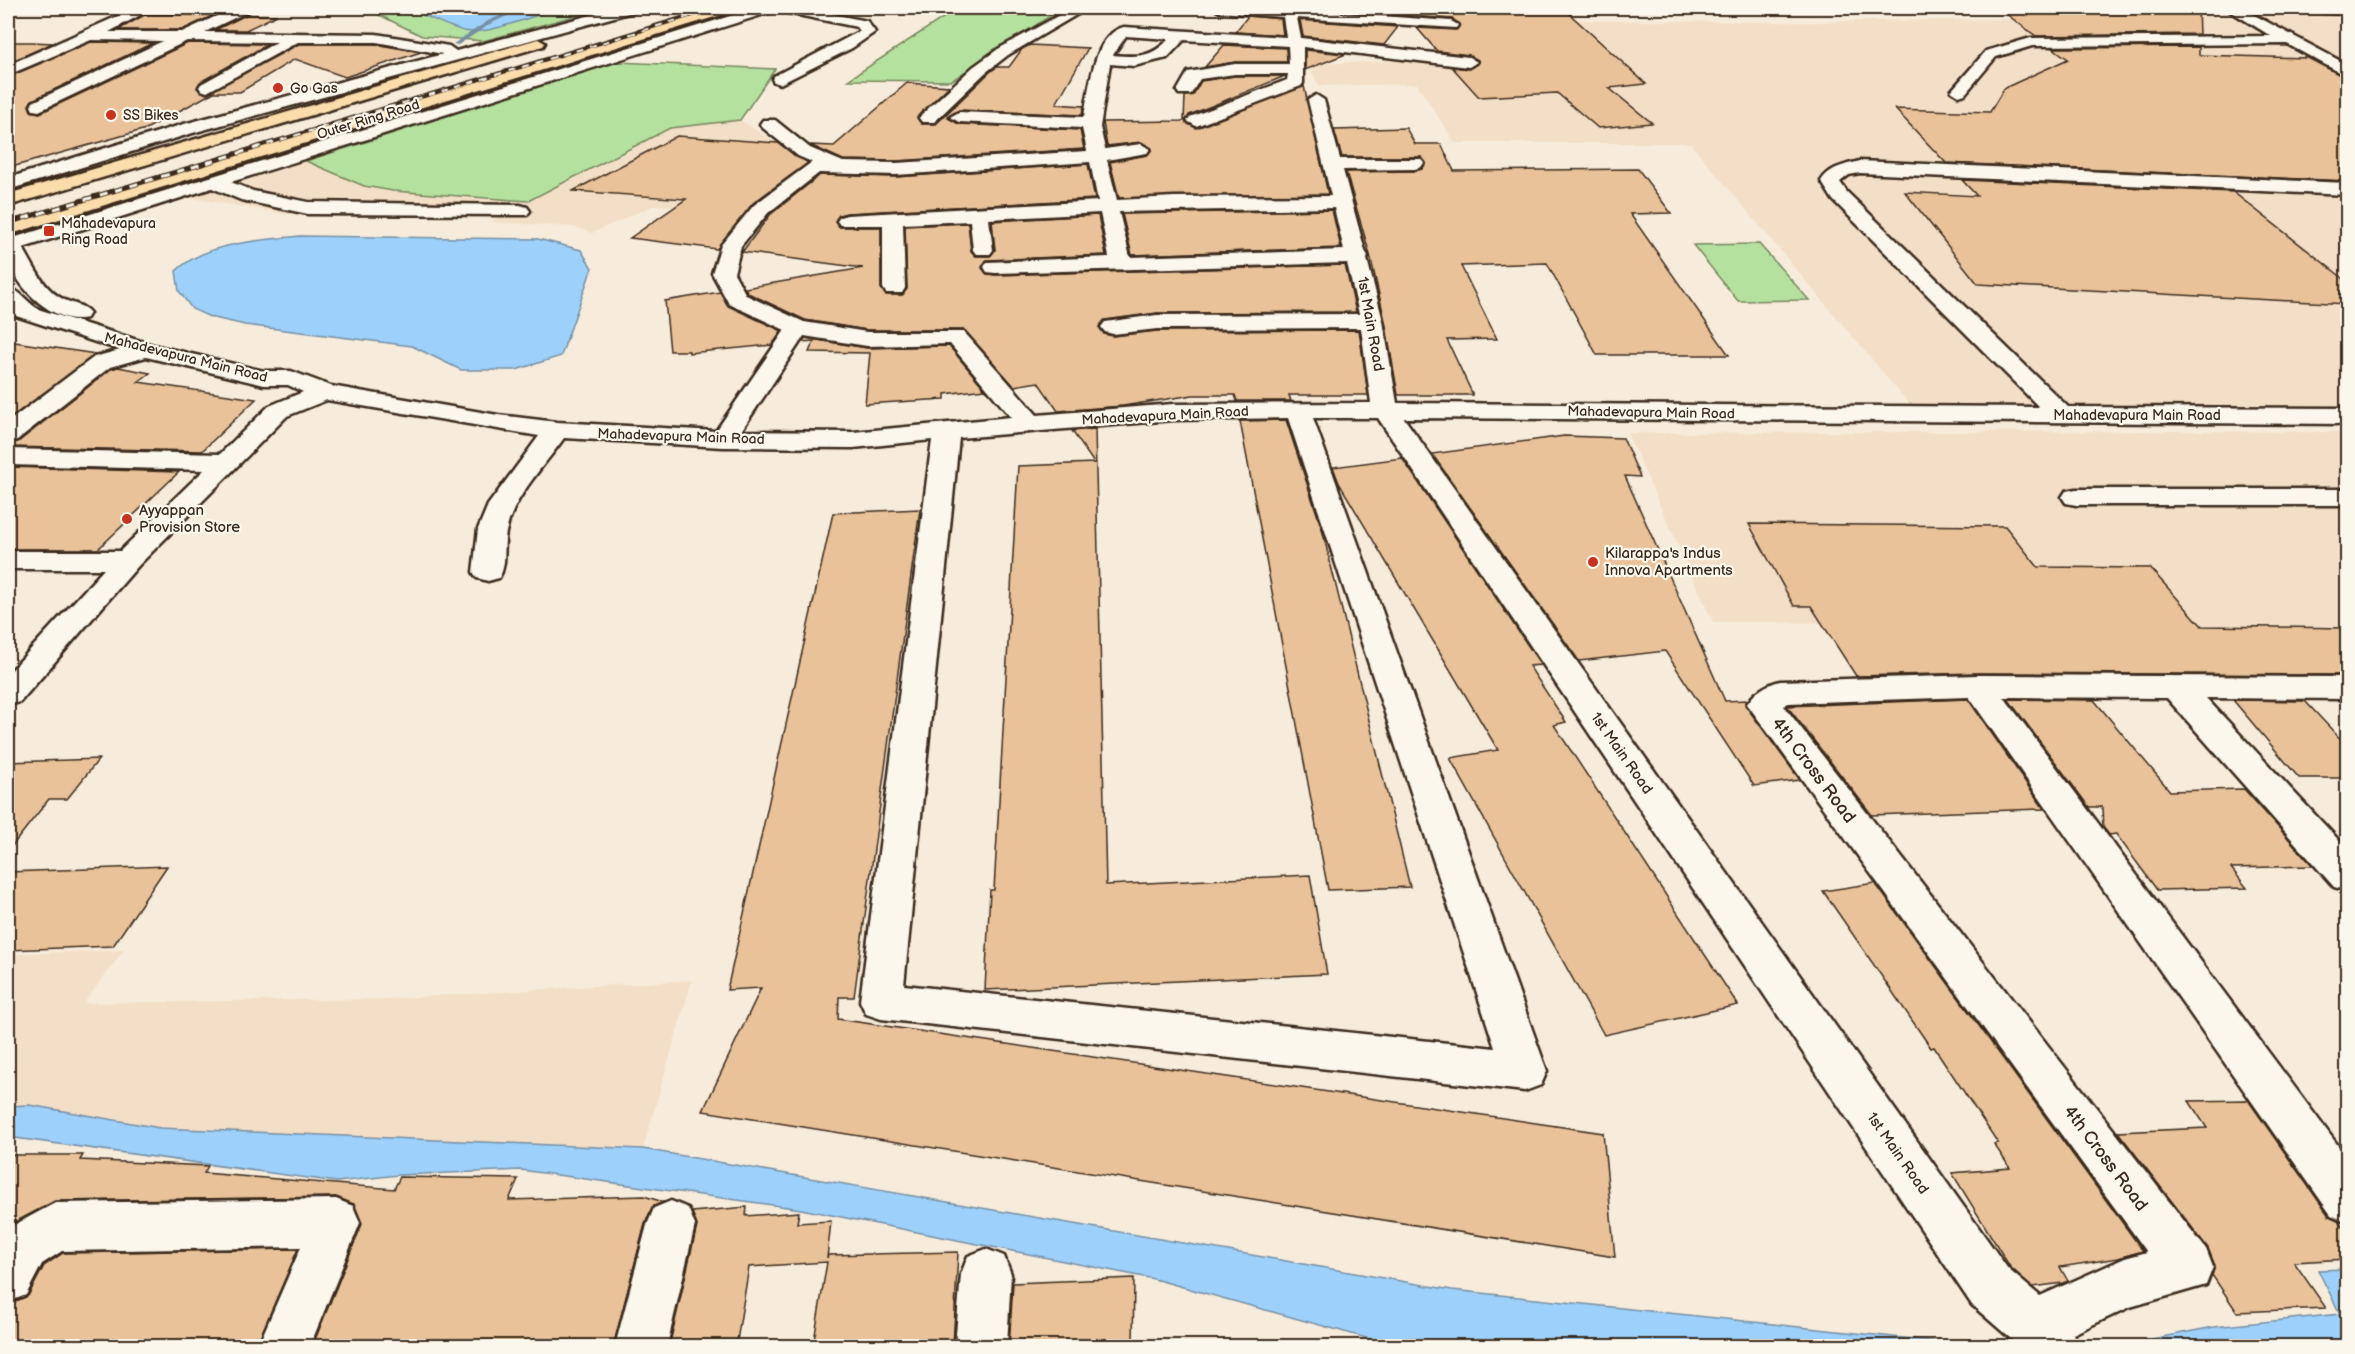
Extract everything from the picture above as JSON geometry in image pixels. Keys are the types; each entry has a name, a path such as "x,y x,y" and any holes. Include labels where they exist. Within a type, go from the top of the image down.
{"highway":[{"name":"Outer Ring Road","path":"8,240 293,142 729,8"},
{"name":"Outer Ring Road","path":"8,200 573,33 648,13"}],"street":[{"path":"8,70 89,36 146,8"},
{"path":"39,106 244,8"},
{"path":"8,184 240,114 229,105 247,97 271,91 319,92 460,52 631,8"},
{"path":"291,378 287,367 277,363 59,308 44,299 8,240 204,185 769,8"},
{"path":"780,79 848,45 868,32 862,24 783,8"},
{"path":"928,118 979,70 1003,52 1081,8"},
{"path":"1220,8 1289,13 1366,12 1451,25"},
{"path":"2232,8 2348,72"},
{"path":"2308,8 2348,10"},
{"path":"1196,121 1295,83 1294,69 1297,54 1289,13"},
{"path":"1121,264 1089,110 1102,59 1118,34 1124,31 1294,42 1469,62"},
{"path":"1102,59 1134,61 1162,55 1180,35"},
{"path":"89,36 376,39 460,52"},
{"path":"207,87 297,37"},
{"path":"1959,91 1991,54 2031,42 2290,40"},
{"path":"8,63 26,63"},
{"path":"1185,91 1194,75 1235,69 1294,69"},
{"name":"1st Main Road","path":"1316,100 1358,256 1372,321 1385,409 1990,1287 2043,1336"},
{"path":"959,117 1089,110"},
{"path":"769,124 804,152 841,168"},
{"path":"1030,423 956,337 867,339 798,328 737,299 723,273 731,246 761,209 815,167 920,168 1098,156 1141,149"},
{"path":"1333,165 1415,164"},
{"path":"2062,416 1840,196 1830,181 1843,171 1860,167 2348,189"},
{"path":"204,185 308,208 520,211"},
{"path":"363,189 379,198 385,209"},
{"path":"847,221 1174,203 1342,202"},
{"path":"979,214 989,259 1121,264 1358,256"},
{"path":"893,219 894,288"},
{"name":"Mahadevapura Main Road","path":"8,294 21,310 33,315 146,350 264,378 291,378 325,392 498,423 557,430 723,439 853,440 1173,412 1296,410 2348,416"},
{"path":"1113,327 1157,322 1372,321"},
{"path":"723,439 798,328"},
{"path":"8,434 102,362 146,350"},
{"path":"9,691 128,560 224,462 278,411 325,392"},
{"path":"946,433 881,1001 1526,1071 1305,426 1296,410"},
{"path":"488,572 492,529 502,505 557,430"},
{"path":"8,457 224,462"},
{"path":"2076,497 2348,497"},
{"path":"8,560 128,560"},
{"path":"1978,686 2348,688"},
{"path":"1978,686 2348,1199"},
{"name":"4th Cross Road","path":"1978,686 1780,692 1764,704 2188,1267 2125,1283 2043,1336"},
{"path":"2176,687 2348,876"},
{"path":"13,1258 54,1227 336,1223 284,1347"},
{"path":"641,1347 671,1225"},
{"path":"981,1347 986,1274"}],"shaded area":[{"path":"2141,8 2347,8 2347,409 2284,406 1910,405 1690,143 1455,143 1417,84 1319,86 1308,64 1393,61 1390,52 1457,56 1483,15 1539,20 1802,22 2011,19 2147,10"},
{"path":"740,120 790,151 717,210 655,205 592,233 574,227 491,222 497,218 285,214 185,197 306,161 364,186 528,201 670,128"},
{"path":"2347,432 2347,627 1713,622 1627,433"},
{"path":"124,950 84,1003 384,999 692,980 643,1149 160,1128 29,1105 8,1106 8,954"}],"green space":[{"path":"365,8 604,8 483,41 422,36"},
{"path":"958,8 1062,8 951,81 848,80"},
{"path":"617,62 775,69 740,120 670,128 528,201 393,191 364,186 306,161"},
{"path":"1759,244 1809,300 1738,301 1693,245"}],"water":[{"path":"407,8 559,8 497,28 473,32 457,29"},
{"path":"299,236 538,239 581,250 592,268 561,356 516,370 461,370 412,346 245,325 210,317 192,309 179,291 176,271 188,261 202,254 234,244"},
{"path":"29,1105 160,1128 643,1149 1452,1290 1979,1346 1395,1346 1154,1279 801,1209 521,1170 398,1175 337,1182 8,1137 8,1106"},
{"path":"2347,1269 2347,1346 2115,1346 2214,1327 2340,1314 2318,1270"}],"building":[{"path":"1294,8 1563,8 1646,84 1609,88 1652,123 1598,128 1557,93 1479,97 1452,67 1470,69 1478,64 1478,60 1469,55 1437,51 1417,28 1456,30 1460,24 1452,19"},
{"path":"1998,8 2198,8 2199,34 2036,36"},
{"path":"146,14 214,15 182,30 118,30"},
{"path":"246,15 277,15 246,30 215,30"},
{"path":"1248,16 1281,19 1283,35 1235,32"},
{"path":"1300,20 1398,27 1384,45 1303,36"},
{"path":"8,42 32,42 53,43 8,63"},
{"path":"91,42 153,43 32,100 29,105 31,111 40,113 188,43 268,44 200,82 197,88 206,94 299,44 374,44 421,52 345,77 295,59 240,92 214,92 146,129 8,168 8,77"},
{"path":"1030,45 1088,48 1056,104 1084,106 1082,115 959,110 948,118 959,124 1080,130 1084,149 896,161 843,160 810,145 834,146 907,83 949,86 917,117 922,124 936,124 990,72 997,67 1009,67 1022,49"},
{"path":"1224,45 1286,48 1287,62 1235,62 1205,67"},
{"path":"2199,47 2199,55 2308,58 2348,79 2348,181 1946,163 1895,109 1990,112 2003,90 2068,59 2053,48"},
{"path":"1305,50 1346,54 1305,70"},
{"path":"1235,76 1285,76 1189,115 1186,123 1197,128 1304,86 1328,194 1119,198 1110,162 1147,155 1152,149 1141,142 1107,146 1103,122 1184,121 1185,96 1193,95 1201,81"},
{"path":"1406,128 1415,144 1441,144 1454,171 1638,169 1671,213 1630,214 1729,355 1597,355 1547,263 1461,266 1497,339 1447,340 1473,395 1398,395 1370,255 1346,172 1415,171 1422,169 1426,163 1421,157 1342,157 1334,130"},
{"path":"677,136 778,143 808,163 753,203 717,249 630,238 686,199 573,191"},
{"path":"1088,164 1095,199 847,213 839,215 835,221 840,227 881,227 881,288 886,295 902,295 907,289 905,226 968,223 971,251 976,256 990,256 995,250 992,221 1098,215 1106,255 987,260 982,268 987,274 995,275 1345,265 1356,312 1157,313 1105,320 1099,327 1104,334 1113,336 1157,331 1359,330 1368,395 1289,395 1291,401 1237,401 1235,395 1193,395 1123,406 1058,411 1038,382 1014,386 964,330 867,330 805,320 748,293 745,288 863,268 742,252 770,215 820,175 896,177"},
{"path":"1962,180 2233,192 2348,282 2348,304 1978,284 1905,192 1977,196"},
{"path":"1332,210 1341,248 1132,255 1122,214"},
{"path":"720,292 728,306 782,331 772,345 689,353 689,351 670,351 665,301"},
{"path":"805,338 867,348 949,346 985,389 945,394 945,399 865,404 870,353 809,352 814,341 803,342"},
{"path":"8,341 96,354 8,420"},
{"path":"118,367 150,373 138,382 256,399 202,451 8,447 8,444 18,442 111,369"},
{"path":"1286,420 1322,529 1410,887 1328,890 1240,421"},
{"path":"1095,429 1106,885 1310,875 1327,974 985,990 990,890 994,890 1018,466 1094,463 1072,431"},
{"name":"Kilarappa's Indus Innova Apartments","path":"1564,436 1623,438 1640,477 1625,476 1725,701 1747,700 1745,705 1800,780 1754,786 1665,651 1579,661 1432,454"},
{"path":"1402,458 1541,665 1529,666 1566,722 1554,725 1738,1005 1604,1035 1450,758 1498,750 1339,483 1333,467"},
{"path":"8,467 179,472 98,549 8,549"},
{"path":"920,509 854,997 839,997 838,1019 1603,1133 1615,1257 703,1111 761,988 727,990 833,513"},
{"path":"1749,524 2005,526 2038,567 2150,568 2202,626 2348,628 2348,675 1978,673 1856,676 1811,606 1794,606"},
{"path":"1968,699 2044,809 1872,815 1787,706"},
{"path":"2008,699 2094,700 2170,791 2244,789 2313,866 2231,868 2247,888 2157,890 2116,834 2109,835 2103,827 2102,807 2089,807"},
{"path":"2233,700 2305,701 2348,747 2348,778 2299,778"},
{"path":"99,759 67,799 49,799 8,851 8,762"},
{"path":"167,866 113,946 8,950 8,872"},
{"path":"1875,883 2143,1251 2118,1258 2060,1267 2068,1281 2033,1287 2010,1267 1952,1173 2010,1168 1994,1144 1998,1143 1934,1047 1931,1048 1823,891"},
{"path":"2248,1100 2329,1216 2338,1220 2348,1233 2348,1259 2294,1262 2326,1308 2237,1312 2212,1275 2215,1266 2208,1248 2118,1132 2207,1128 2189,1101"},
{"path":"8,1155 83,1155 80,1160 208,1166 204,1173 394,1189 400,1177 518,1179 509,1200 644,1196 663,1202 652,1207 645,1224 613,1347 312,1347 362,1224 354,1204 336,1197 55,1201 17,1221 8,1221"},
{"path":"747,1207 746,1216 799,1212 797,1223 831,1221 827,1258 828,1255 958,1252 953,1347 813,1347 827,1262 749,1267 736,1347 669,1347 697,1226 692,1212"},
{"path":"298,1249 256,1347 8,1347 8,1314 16,1301 28,1296 44,1266 63,1253"},
{"path":"1134,1278 1133,1347 1009,1347 1013,1283"}],"waterway":[{"path":"456,44 490,22 521,8"}],"railway":[{"path":"254,148 717,8"},
{"path":"8,223 259,147"}],"place":[{"name":"Go Gas","path":"278,88"},
{"name":"SS Bikes","path":"111,115"},
{"name":"Mahadevapura Ring Road","path":"49,231"},
{"name":"Ayyappan Provision Store","path":"127,519"},
{"name":"Kilarappa's Indus Innova Apartments","path":"1593,562"}]}
